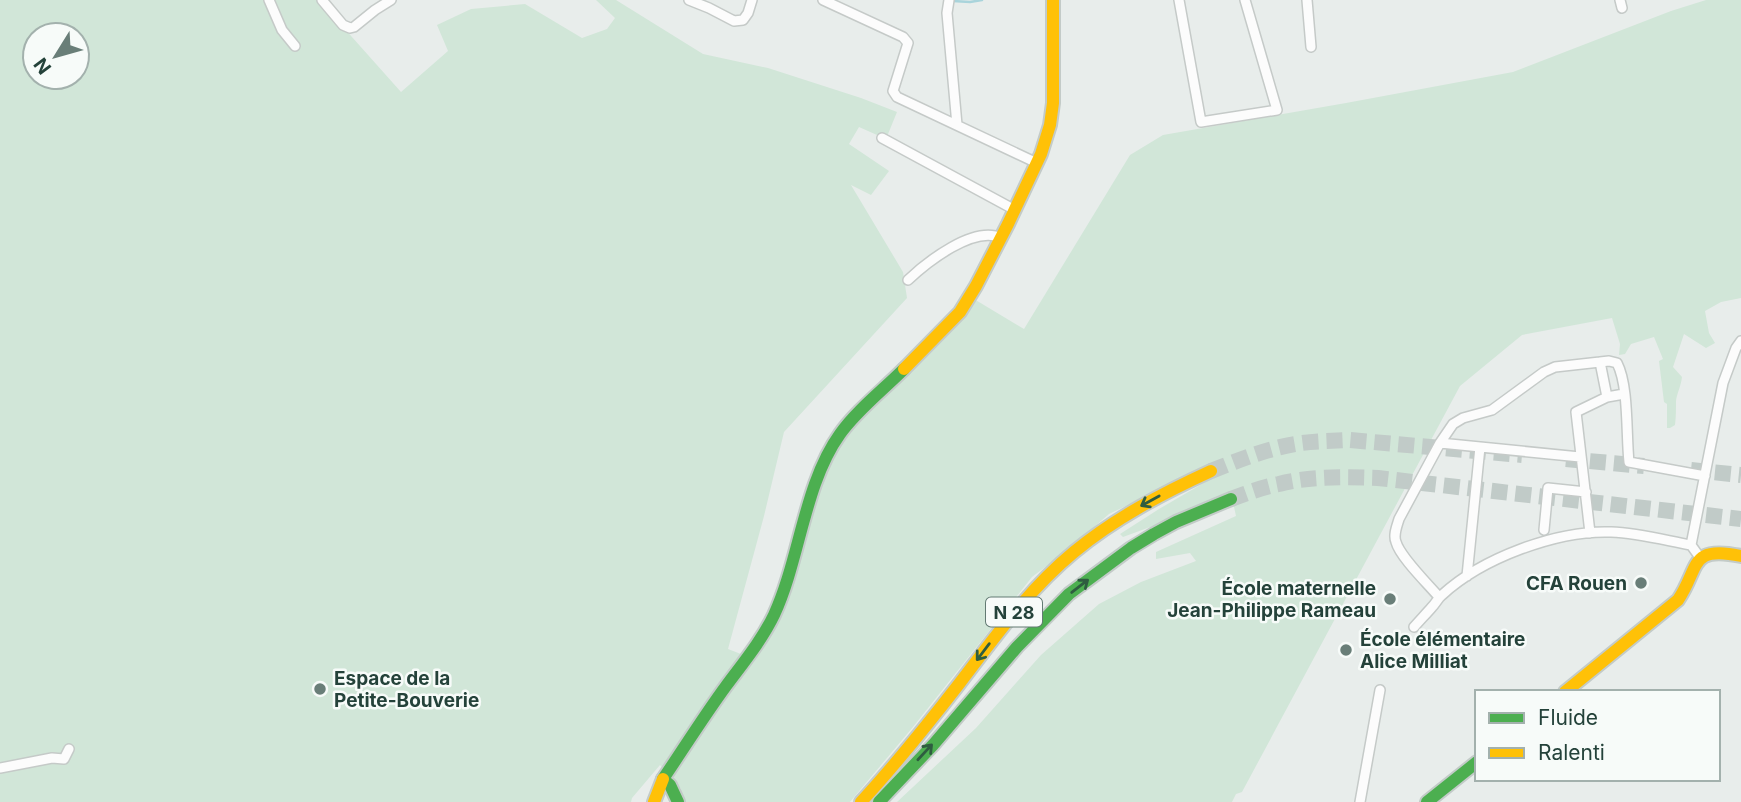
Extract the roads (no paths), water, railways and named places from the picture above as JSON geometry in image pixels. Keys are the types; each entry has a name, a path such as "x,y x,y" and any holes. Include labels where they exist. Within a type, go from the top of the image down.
{"main road":[{"path":"654,802 686,745 773,617 782,596 818,475 834,442 851,421 960,312 1015,210 1048,135 1053,103 1053,0"},
{"name":"N 28","path":"861,802 918,737 1001,628 1053,571 1100,532 1130,513 1211,471"},
{"name":"N 28","path":"878,802 933,745 1025,638 1069,594 1154,534 1175,522 1231,499"},
{"path":"1567,690 1678,600 1688,583 1692,569 1701,559 1718,553 1741,556"},
{"path":"1427,802 1475,764"},
{"path":"665,802 667,782"},
{"path":"667,782 678,802"}],"street":[{"path":"269,0 282,30 295,46"},
{"path":"322,0 343,24 350,28 391,0"},
{"path":"689,0 734,21 743,20 752,0"},
{"path":"823,0 903,37 908,43 894,92 897,97 1037,163"},
{"path":"949,0 947,13 957,125"},
{"path":"1179,0 1200,122 1277,110 1245,0"},
{"path":"1307,0 1311,47"},
{"path":"882,138 1015,210"},
{"path":"908,280 923,266 967,240 988,234 1001,238"},
{"path":"1690,545 1723,383 1741,341"},
{"path":"1439,597 1401,553 1395,542 1399,519 1453,424 1463,418 1492,410 1544,372 1555,367 1611,361 1617,363 1624,394 1629,462 1705,476"},
{"path":"1600,362 1607,397"},
{"path":"1590,533 1576,412 1607,397 1624,394"},
{"path":"1440,443 1580,457"},
{"path":"1468,576 1480,447"},
{"path":"1544,530 1548,488 1586,492"},
{"path":"1414,627 1439,597 1468,576 1538,543 1590,533 1626,533 1690,545 1701,559"},
{"path":"1360,802 1380,690"},
{"path":"0,768 52,758 64,759 69,749"}],"waterway":[{"path":"953,1 982,0"}],"tunnel":[{"path":"1211,471 1274,449 1322,441 1350,440 1522,455"},
{"path":"1566,459 1644,466"},
{"path":"1691,470 1741,475"},
{"path":"1231,499 1291,481 1341,477 1378,478 1741,519"}],"place":[{"name":"CFA Rouen","path":"1641,583"},
{"name":"École maternelle Jean-Philippe Rameau","path":"1390,599"},
{"name":"École élémentaire Alice Milliat","path":"1346,650"},
{"name":"Espace de la Petite-Bouverie","path":"320,689"}]}
